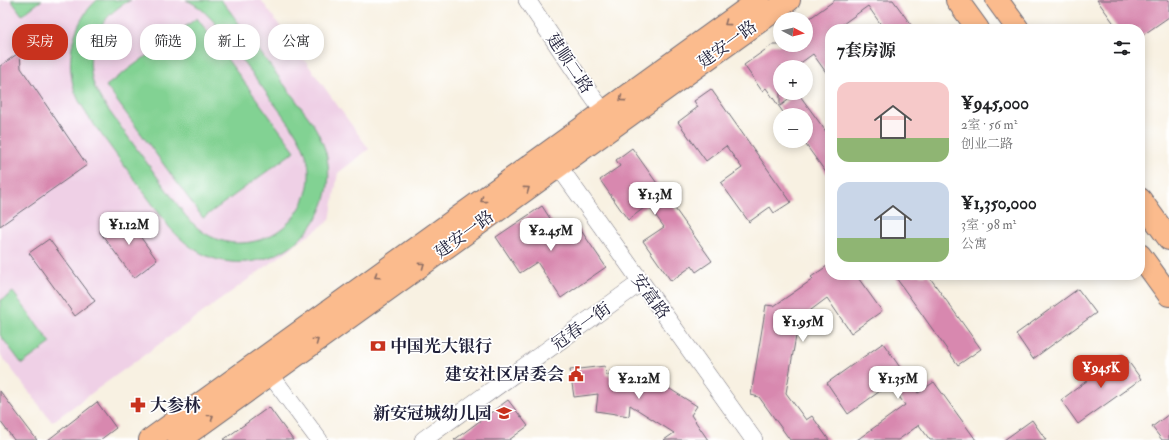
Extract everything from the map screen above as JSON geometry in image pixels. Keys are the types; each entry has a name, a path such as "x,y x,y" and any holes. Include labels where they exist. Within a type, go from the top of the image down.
{"main road":[{"name":"建安一路","path":"609,119 759,0"},
{"name":"建安一路","path":"150,440 609,119 789,0"},
{"path":"957,0 974,24"},
{"path":"997,0 1014,24"},
{"name":"建安一路","path":"179,440 270,374 553,159"},
{"path":"1145,205 1169,239"},
{"path":"1145,262 1169,295"}],"street":[{"name":"建顺二路","path":"527,0 609,119"},
{"name":"安富路","path":"553,159 754,440"},
{"name":"冠春一街","path":"423,440 641,282"},
{"path":"270,374 319,440"}],"shaded area":[{"path":"0,0 261,0 278,24 268,24 268,60 304,60 369,149 338,173 330,220 52,422 0,354"}],"green space":[{"path":"11,0 42,0 22,15"},
{"path":"97,0 131,0 120,6 103,24 80,24 88,10"},
{"path":"186,0 221,0 239,24 215,24 202,10"},
{"path":"197,18 204,28 204,60 228,60 295,151 203,218 106,86 141,60 196,60 196,24 189,24"},
{"path":"76,32 76,60 90,60 93,82 100,98 185,215 192,223 206,234 224,241 242,243 260,240 276,232 290,221 301,207 307,189 309,170 305,151 296,133 242,60 260,60 260,52 312,122 325,149 329,178 324,201 315,222 300,239 281,252 260,260 236,262 212,258 200,253 184,242 170,228 87,115 79,101 71,75 72,48"},
{"path":"13,292 51,343 22,364 0,335 0,301"}],"building":[{"path":"835,0 893,0 910,24 881,24 868,6 843,24 825,24 825,71 813,54 805,60 773,60 773,98 766,88 762,91 744,65 772,45 773,52 813,52 813,16"},
{"path":"1097,0 1169,0 1169,17 1145,34 1145,24 1114,24"},
{"path":"12,58 12,60 20,60 21,68 87,165 0,226 0,66"},
{"path":"711,89 791,202 774,213 770,207 749,222 721,183 742,168 726,146 706,161 678,122 698,107 694,101"},
{"path":"774,100 780,100 780,106 788,100 803,100 809,108 780,108"},
{"path":"813,114 825,130 825,171 808,148 813,148"},
{"path":"632,148 712,261 696,272 692,266 671,281 643,241 664,227 648,205 628,220 600,180 620,166 616,160"},
{"path":"542,206 564,240 580,229 606,267 561,298 537,262 520,273 496,237"},
{"path":"124,214 157,260 134,278 100,232"},
{"path":"49,239 95,301 75,316 29,253"},
{"path":"825,267 825,280 860,280 882,311 851,333 827,298 799,319 786,393 806,420 812,416 829,440 790,440 759,397 751,395 766,305 774,306 813,279 811,277"},
{"path":"898,280 932,280 981,349 958,365"},
{"path":"1078,289 1096,313 1033,359 1016,334"},
{"path":"883,343 918,393 934,382 976,440 930,440 919,425 898,440 857,440 905,405 890,384 848,414 827,383"},
{"path":"1123,354 1141,379 1078,424 1061,400"},
{"path":"605,366 606,375 632,379 638,369 697,406 691,415 708,440 664,440 674,433 630,405 629,416 596,411 598,394 574,397 570,370"},
{"path":"0,391 37,440 14,440 0,421"},
{"name":"新安冠城幼儿园","path":"508,400 528,426 509,440 454,440"},
{"path":"97,402 116,428 100,440 48,440"},
{"path":"269,407 293,440 223,440"},
{"path":"1169,414 1169,440 1162,440 1152,427"},
{"path":"1032,420 1046,440 1004,440"}],"place":[{"name":"中国光大银行","path":"378,346"},
{"name":"建安社区居委会","path":"576,374"},
{"name":"大参林","path":"138,405"},
{"name":"新安冠城幼儿园","path":"504,413"}]}
